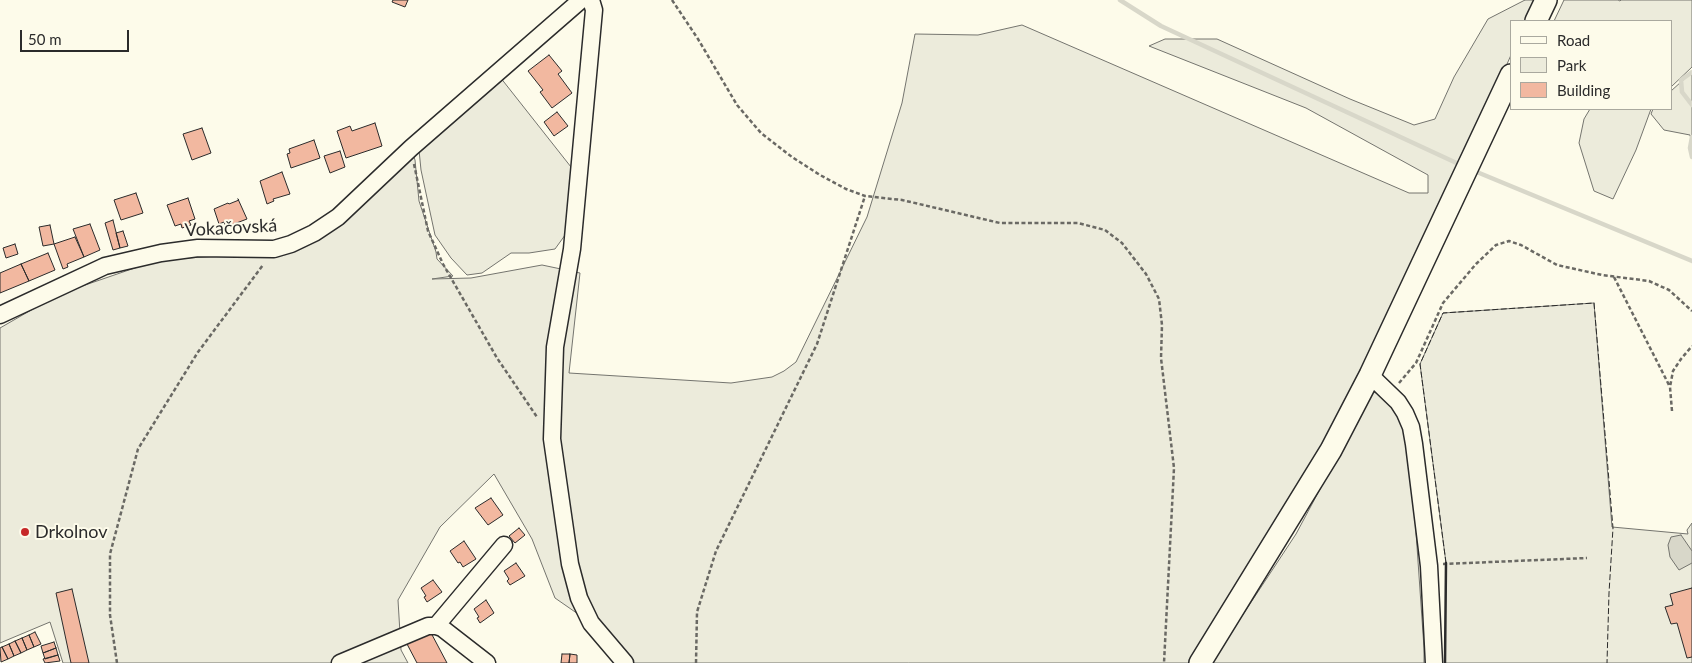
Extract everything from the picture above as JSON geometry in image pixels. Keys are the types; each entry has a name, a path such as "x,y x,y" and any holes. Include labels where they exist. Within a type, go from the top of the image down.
{"main road":[{"path":"1536,20 1546,0"},
{"path":"1200,663 1326,458 1370,375 1510,77"}],"street":[{"name":"Vokačovská","path":"0,315 105,266 161,253 198,248 274,249 291,244 314,233 338,217 411,148 581,0"},
{"path":"591,0 594,10 572,249 555,347 552,439 570,564 579,598 591,623 626,663"},
{"path":"1370,375 1398,402 1405,413 1414,444 1429,566 1434,663"},
{"path":"436,626 504,545"},
{"path":"340,663 428,626 442,628 487,663"}],"path":[{"path":"672,0 698,39 737,105 761,133 792,157 820,175 846,189 866,196 902,200 1000,224 1078,223 1105,230 1122,243 1146,274 1158,299 1162,325 1161,358 1174,468 1164,663"},
{"path":"411,148 428,231 443,264 497,358 552,439"},
{"path":"696,663 696,612 716,551 817,344 866,196"},
{"path":"1388,391 1402,380 1416,364 1443,303 1476,264 1496,245 1509,241 1521,245 1557,265 1613,277 1649,282 1669,290 1692,310"},
{"path":"118,663 110,616 110,554 138,449 198,352 274,249"},
{"path":"1613,277 1670,387"},
{"path":"1672,411 1670,387 1673,371 1692,346"},
{"path":"1446,563 1587,558"}],"green space":[{"path":"1525,0 1536,0 1526,20 1510,20 1510,57 1455,182 1331,434 1191,663 626,663 591,623 555,598 532,539 494,474 440,527 398,600 401,650 408,663 63,663 50,622 0,643 0,328 59,294 158,260 263,253 291,244 311,244 311,239 413,155 419,201 437,259 453,276 432,279 471,278 542,265 580,273 569,373 731,383 772,377 796,362 867,217 902,103 915,34 978,35 1022,25 1409,193 1428,193 1428,175 1306,108 1149,46 1165,39 1217,39 1350,99 1414,125 1435,119 1454,77 1488,19"},
{"path":"1564,0 1692,0 1692,67 1672,86 1672,20 1554,20"},
{"path":"1692,72 1692,143 1690,135 1664,130 1651,114 1653,110 1672,110 1672,90"},
{"path":"500,77 571,167 568,231 555,249 529,253 511,253 482,273 467,275 451,258 435,235 421,170 419,150"},
{"path":"1589,110 1651,110 1636,150 1613,199 1594,191 1579,143 1584,119"},
{"path":"1594,303 1612,527 1688,534 1687,530 1692,523 1692,663 1445,663 1446,563 1420,364 1443,313"},
{"path":"1372,392 1386,395 1403,418 1410,445 1424,663 1211,663 1296,534"}],"shaded area":[{"path":"1681,535 1692,551 1692,563 1679,570 1670,557 1668,545 1671,537"}],"building":[{"path":"393,0 408,0 405,7 392,2"},
{"path":"549,55 562,71 558,74 572,93 552,108 540,92 543,90 528,71"},
{"path":"557,112 568,126 554,136 544,122"},
{"path":"375,123 382,146 346,158 337,131 350,126 352,131"},
{"path":"202,128 211,153 192,160 183,134"},
{"path":"314,140 320,158 291,168 287,154 290,153 289,149"},
{"path":"340,151 345,167 330,173 324,156"},
{"path":"282,172 290,194 273,199 274,201 267,204 260,181"},
{"path":"136,193 143,213 121,220 114,200"},
{"path":"188,198 195,219 189,221 191,225 182,228 181,224 175,226 167,205"},
{"path":"239,200 247,219 226,227 224,222 219,224 214,209"},
{"path":"113,220 120,248 113,250 105,223"},
{"path":"90,224 100,250 84,257 73,229"},
{"path":"50,225 54,244 43,246 39,227"},
{"path":"123,231 128,246 120,248 116,233"},
{"path":"75,237 84,257 67,264 68,267 63,269 54,244"},
{"path":"15,244 18,254 6,258 3,248"},
{"path":"48,253 55,270 29,281 21,264"},
{"path":"21,264 29,281 0,293 0,273"},
{"path":"491,498 503,515 488,525 475,508"},
{"path":"519,528 525,535 515,543 509,536"},
{"path":"464,541 476,559 463,567 450,551"},
{"path":"516,563 525,576 510,585 504,571"},
{"path":"433,580 442,592 427,602 421,588"},
{"path":"1692,588 1692,657 1687,658 1677,623 1671,624 1665,607 1673,605 1670,594"},
{"path":"72,589 89,663 71,663 56,593"},
{"path":"486,600 494,613 480,623 474,609"},
{"path":"430,631 447,663 417,663 407,644"},
{"path":"35,632 41,644 34,647 29,635"},
{"path":"29,635 34,647 27,650 22,638"},
{"path":"22,638 27,650 21,653 15,641"},
{"path":"15,641 21,653 14,656 9,644"},
{"path":"54,642 56,648 43,653 41,646"},
{"path":"9,644 14,656 8,659 2,647"},
{"path":"2,647 8,659 1,662 0,648"},
{"path":"56,648 58,655 45,659 43,653"},
{"path":"562,654 570,654 569,663 561,663"},
{"path":"570,654 577,655 577,663 569,663"},
{"path":"58,655 60,661 45,663 43,659"}],"waterway":[{"path":"1120,0 1161,26 1463,166"},
{"path":"1692,72 1681,80 1682,92 1692,105"},
{"path":"1692,137 1690,148 1692,157"},
{"path":"1472,170 1692,261"}],"fence":[{"path":"1446,563 1420,364 1443,313 1594,303 1613,528 1607,663"}],"wall":[{"path":"1445,663 1446,563"}],"place":[{"name":"Drkolnov","path":"25,532"}]}
